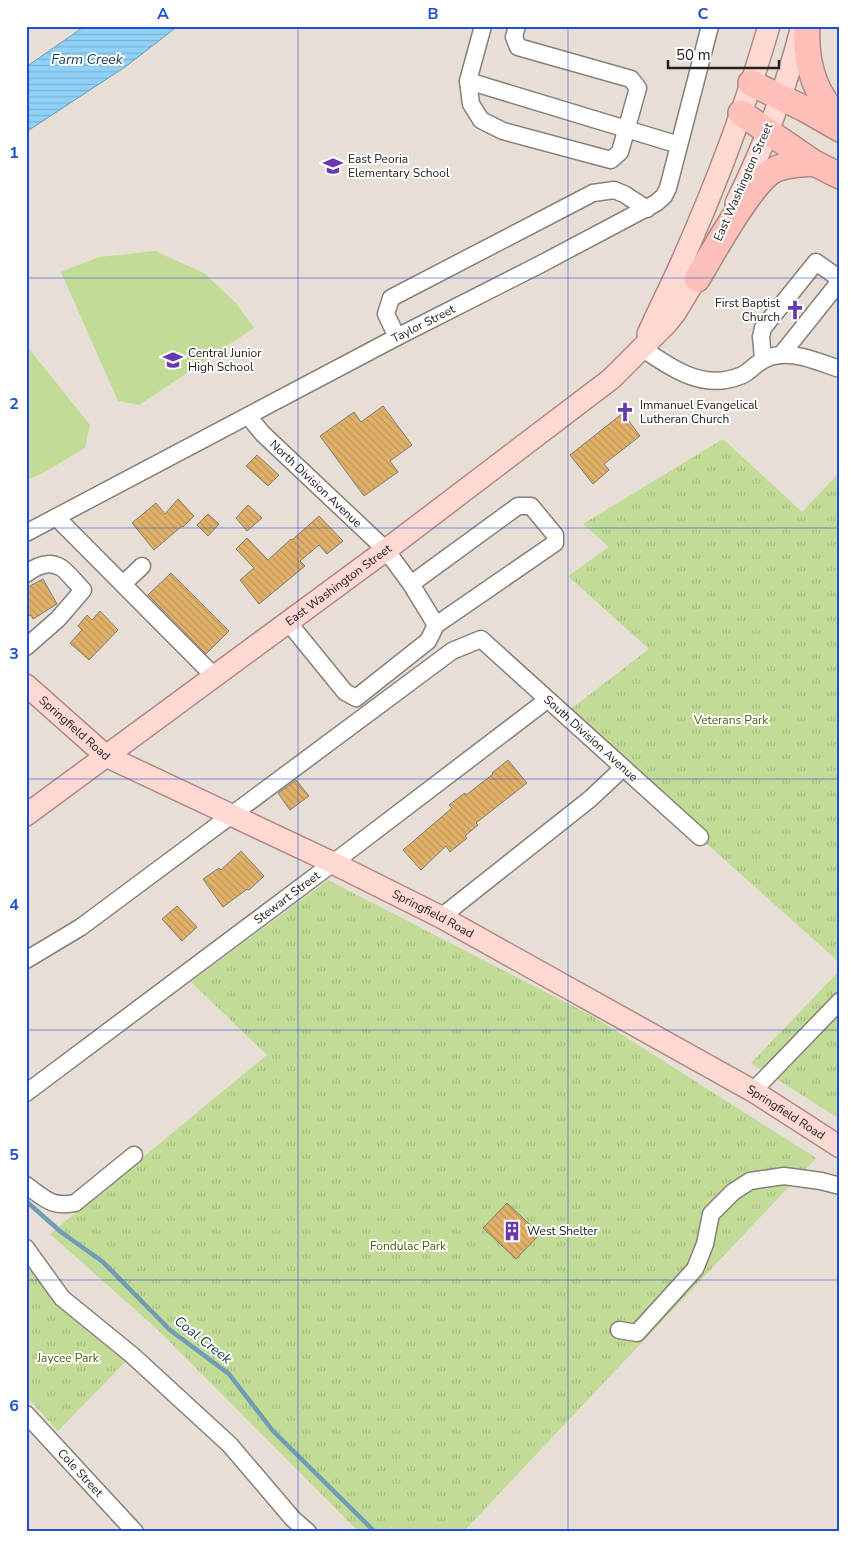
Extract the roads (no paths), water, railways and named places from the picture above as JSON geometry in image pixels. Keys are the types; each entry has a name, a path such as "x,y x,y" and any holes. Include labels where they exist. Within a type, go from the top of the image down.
{"highway":[{"path":"807,26 808,58 814,80 825,102 840,120"},
{"path":"751,83 780,96 840,130"},
{"path":"741,113 814,163 840,176"},
{"path":"696,279 761,181 775,169 814,163"}],"main road":[{"name":"East Washington Street","path":"642,348 709,198 741,113 769,26"},
{"name":"East Washington Street","path":"26,815 386,550 610,379 659,333 667,324 696,279 722,234 739,198 780,96 802,26"},
{"name":"Springfield Road","path":"26,685 106,756 333,863 441,917 754,1091 840,1147"}],"street":[{"path":"483,26 468,81 471,104 481,120 503,131 611,160 620,152 638,88 631,79 518,47 514,37 517,26"},
{"name":"Taylor Street","path":"26,533 397,337 647,209 664,196 668,188 710,26"},
{"path":"468,81 680,145"},
{"path":"397,337 386,314 391,298 593,192 614,190 624,194 647,209"},
{"path":"763,359 762,337 764,328 816,262 840,280 781,355"},
{"path":"642,348 664,363 691,377 713,382 741,376 763,359 781,355 801,357 840,369"},
{"name":"North Division Avenue","path":"248,416 263,434 386,550 411,584 436,625"},
{"path":"288,622 344,692 356,698 428,641 436,625 554,543 555,535 531,506 518,506 411,584"},
{"path":"56,518 215,677"},
{"path":"26,574 35,567 49,564 61,567 83,590 58,619 26,647"},
{"path":"123,584 142,566"},
{"name":"South Division Avenue","path":"230,815 452,651 481,640 700,838"},
{"name":"Stewart Street","path":"26,1093 547,700"},
{"path":"441,917 590,799 622,769"},
{"path":"26,960 81,927 230,815"},
{"path":"754,1091 840,1001"},
{"path":"26,1185 51,1203 64,1205 75,1203 134,1155"},
{"path":"619,1330 637,1333 695,1269 705,1244 711,1214 733,1192 750,1181 784,1176 821,1181 840,1186"},
{"path":"26,1248 62,1298 132,1355 230,1445 293,1519 308,1532"},
{"name":"Cole Street","path":"26,1414 136,1532"}],"water":[{"name":"Farm Creek","path":"85,26 178,26 125,67 26,132 26,67"}],"waterway":[{"name":"Coal Creek","path":"26,1201 61,1232 103,1262 170,1330 229,1374 273,1431 375,1532"}],"place":[{"name":"East Peoria Elementary School","path":"333,166"},
{"name":"First Baptist Church","path":"795,310"},
{"name":"Central Junior High School","path":"173,360"},
{"name":"Immanuel Evangelical Lutheran Church","path":"625,412"},
{"name":"West Shelter","path":"512,1231"}],"park label":[{"name":"Veterans Park","path":"731,720"},
{"name":"Fondulac Park","path":"408,1246"},
{"name":"Jaycee Park","path":"68,1358"}]}
